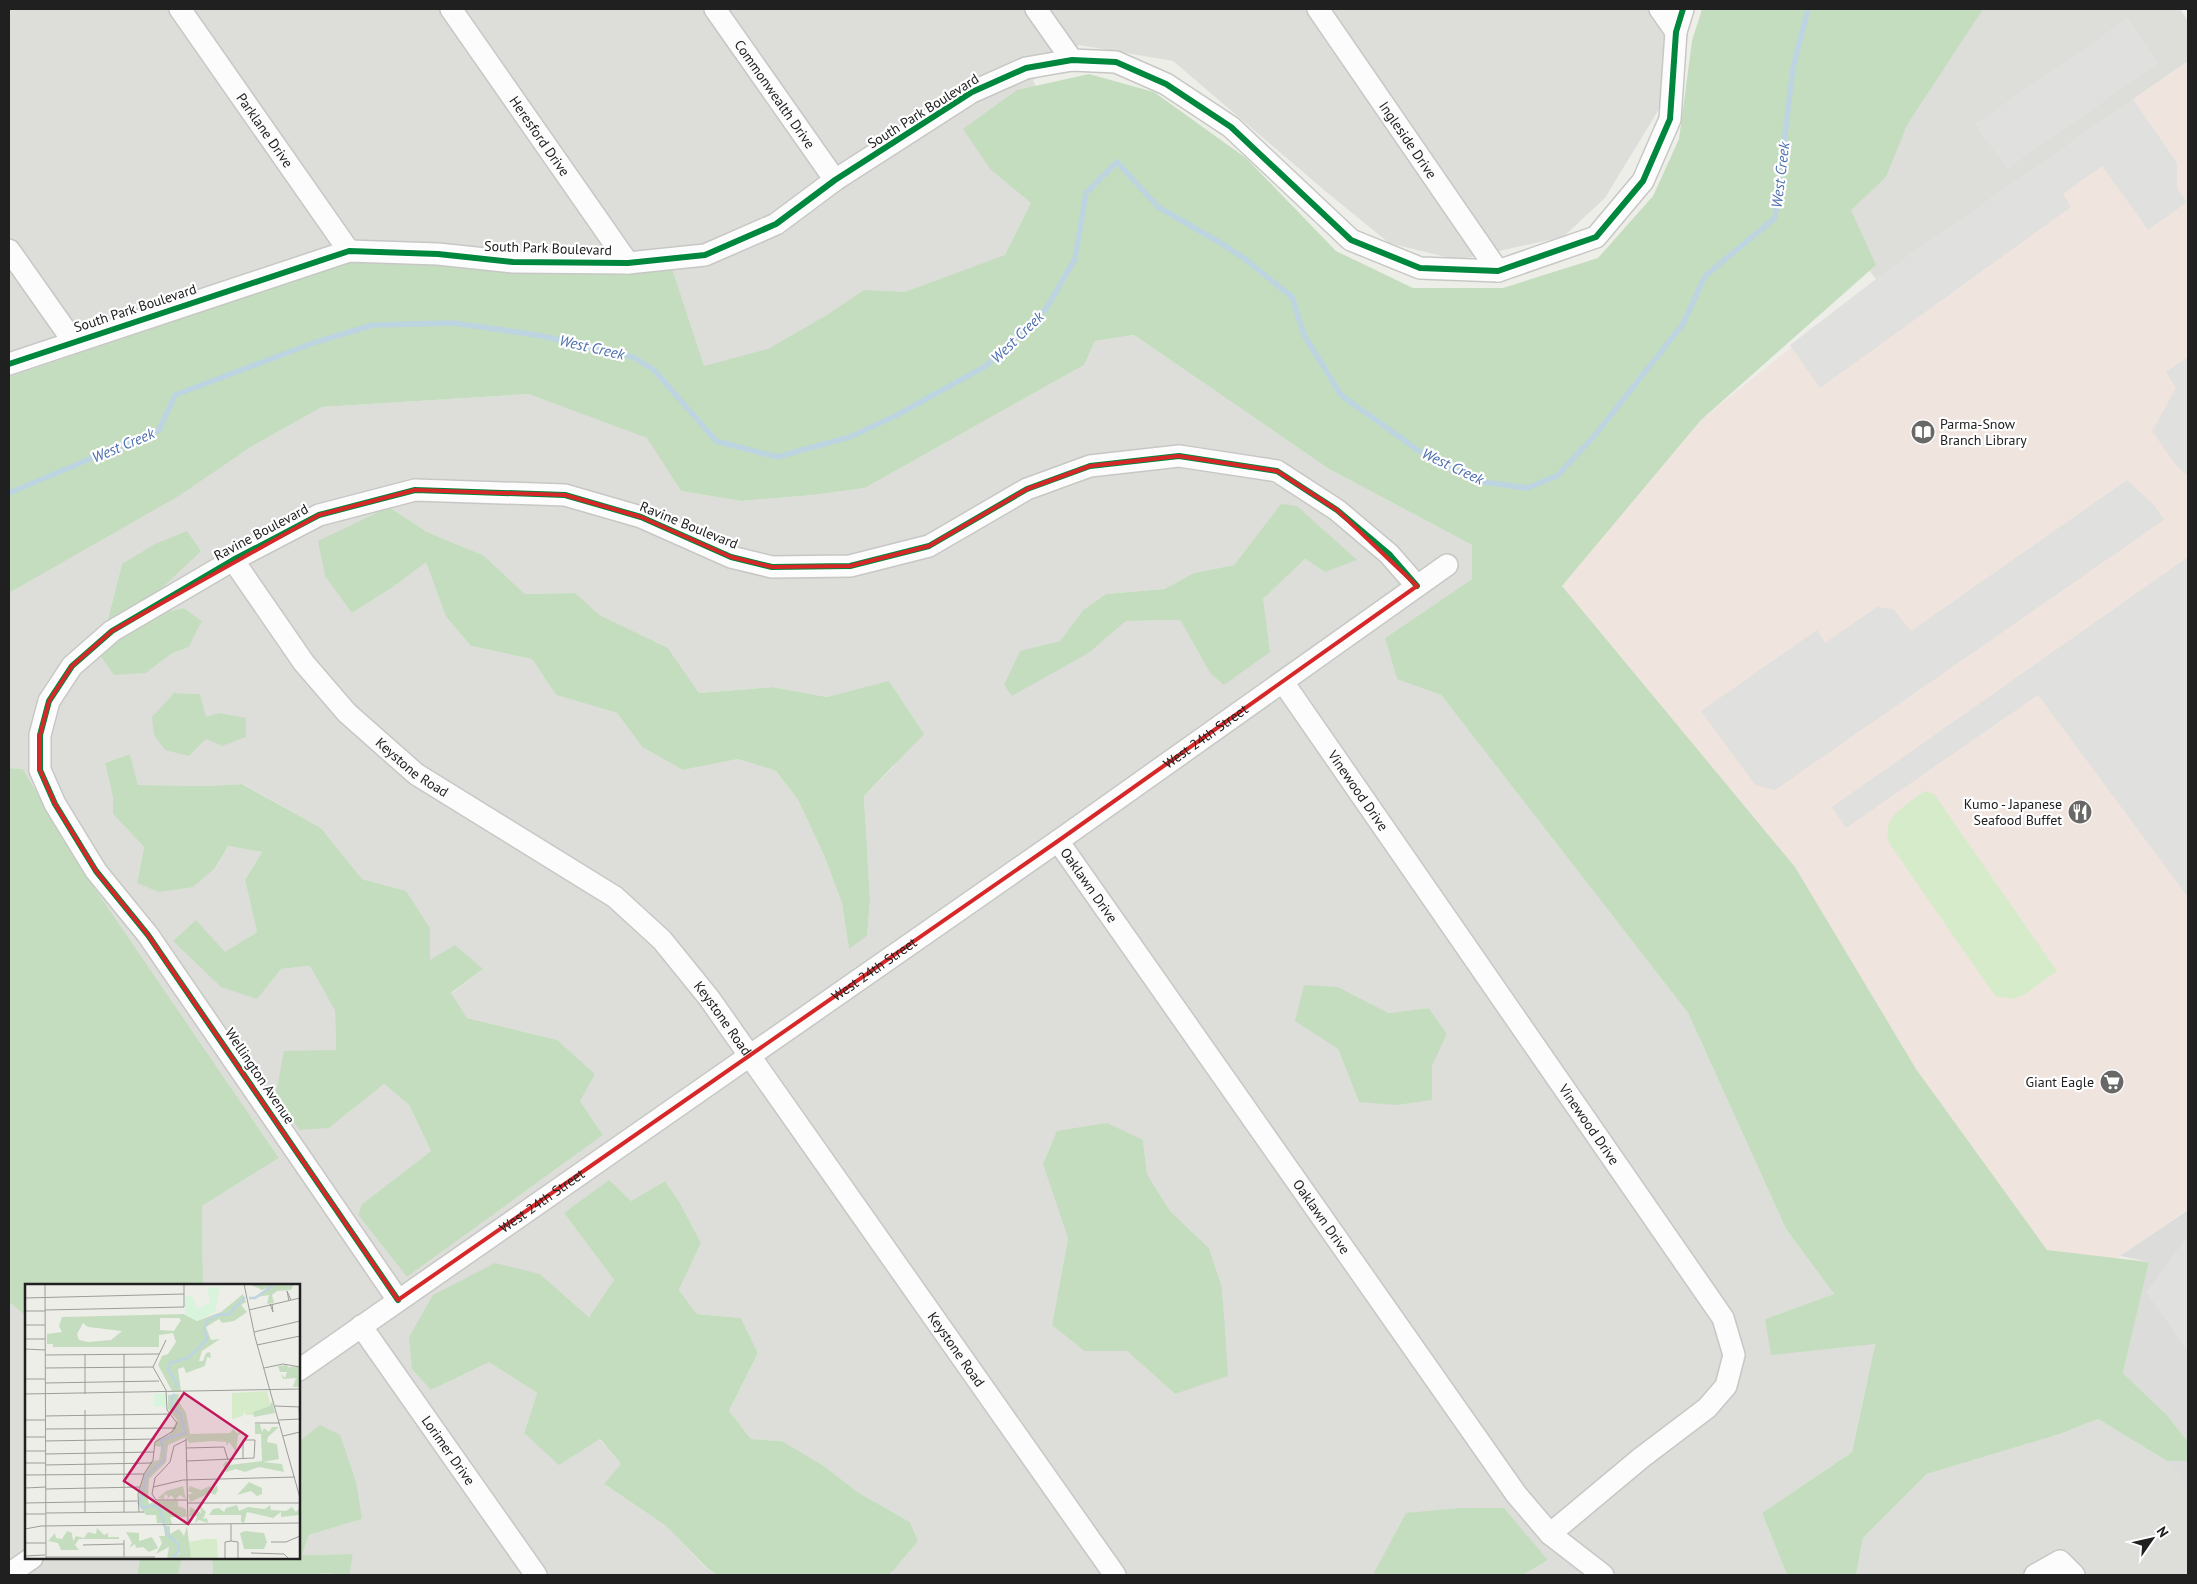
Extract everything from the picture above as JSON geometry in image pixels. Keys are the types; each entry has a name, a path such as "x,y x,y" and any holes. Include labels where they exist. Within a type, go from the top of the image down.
{"street":[{"name":"Parklane Drive","path":"180,9 350,251"},
{"name":"Heresford Drive","path":"451,9 628,263"},
{"name":"Commonwealth Drive","path":"714,9 835,180"},
{"path":"1036,9 1072,60"},
{"name":"Ingleside Drive","path":"1318,9 1498,271"},
{"path":"1660,9 1676,32"},
{"name":"South Park Boulevard","path":"9,364 73,341 350,251 438,254 513,262 628,263 705,255 776,224 835,180 972,92 1026,68 1072,60 1116,62 1166,84 1231,127 1351,240 1420,268 1498,271 1596,237 1643,181 1670,119 1676,32 1683,9"},
{"path":"9,250 73,341"},
{"name":"Ravine Boulevard","path":"96,871 55,804 40,770 40,735 49,701 72,666 112,631 233,560 319,515 415,490 565,495 641,517 731,557 772,567 850,566 929,546 1028,489 1090,466 1179,456 1277,471 1337,510 1389,554 1417,586"},
{"name":"Keystone Road","path":"233,560 304,662 347,713 416,774 616,897 662,940 709,998 1115,1575"},
{"name":"West 24th Street","path":"300,1369 748,1055 1058,841 1447,565"},
{"name":"Vinewood Drive","path":"1283,682 1723,1318 1734,1355 1726,1386 1706,1408 1634,1464 1550,1534"},
{"name":"Oaklawn Drive","path":"1058,841 1516,1494 1550,1534 1604,1575"},
{"name":"Wellington Avenue","path":"96,871 148,935 398,1300"},
{"name":"Lorimer Drive","path":"360,1326 536,1575"},
{"path":"9,1574 31,1559"},
{"path":"2035,1575 2060,1561 2074,1575"}],"highlighted area":[{"path":"1179,456 1277,471 1337,510 1417,586 1058,841 398,1300 148,935 96,871 55,804 40,770 40,735 49,701 72,666 112,631 319,515 415,490 565,495 641,517 731,557 772,567 850,566 929,546 1027,489 1090,466"}],"shaded area":[{"path":"9,9 1675,9 1659,109 1605,198 1563,237 1458,260 1389,243 1173,61 1079,45 1033,80 1065,145 1026,261 713,395 672,268 534,272 383,261 349,262 9,377"},
{"path":"1970,9 2180,9 2188,21 2188,61 1876,279 1825,215"},
{"path":"2128,18 2159,63 2007,169 1975,124"},
{"path":"2188,61 2188,1209 2067,1293 1562,586 1701,420 1876,279"},
{"path":"2133,99 2177,163 2177,188 2187,202 2148,230 2102,166 2063,194 2071,207 1820,388 1790,345 1876,279"},
{"path":"1134,335 1329,469 1472,545 1472,579 1385,638 1397,678 1441,695 1688,1013 1786,1229 1834,1294 1765,1319 1875,1343 1852,1452 1762,1513 1787,1575 1523,1575 1548,1560 1383,1560 1373,1575 888,1575 918,1541 910,1522 859,1493 824,1466 782,1441 751,1439 729,1411 758,1353 741,1318 697,1314 679,1290 701,1243 680,1203 665,1181 631,1201 564,1213 614,1280 589,1317 540,1274 431,1390 489,1361 537,1393 524,1433 599,1439 621,1464 605,1485 666,1526 707,1569 718,1575 348,1575 353,1554 302,1555 309,1535 362,1519 320,1425 300,1440 300,1284 204,1284 203,1281 202,1206 279,1158 83,871 23,769 9,768 9,593 179,496 251,447 322,407 528,394 648,438 681,491 741,501 813,495 865,488 1084,365 1095,341","holes":["1281,505 1325,572 1305,559 1262,600 1270,652 1210,673 1180,620 1126,621 1090,652 1020,652 1060,641 1083,610 1106,594 1164,589 1194,573 1234,565","389,507 427,532 483,555 525,594 575,593 600,615 668,648 699,693 772,687 827,697 889,682 894,766 864,796 870,901 867,936 849,948 842,903 823,853 798,800 776,771 738,759 683,770 642,747 617,713 556,695 532,659 471,646 446,617 426,561 393,587 352,613","122,564 164,586 160,613 184,608 202,621 189,647 171,654 146,673 99,654","174,693 200,694 205,718","130,754 138,785 209,786 243,784 321,828 362,879 406,891 430,960 483,969 451,994 467,1018 557,1040 580,1101 603,1135 407,1277 358,1215 362,1204 431,1151 409,1105 384,1084 329,1128 336,1050 335,1011 310,966 281,969 173,941 225,953 257,932 245,880 262,852 228,846 216,868 137,883 144,847 113,814 113,798 105,763","1338,987 1389,1013 1429,1008 1447,1034 1432,1066 1432,1100 1359,1102 1338,1049","1143,1140 1147,1174 1170,1211 1209,1248 1222,1287 1224,1329 1175,1394 1127,1351 1084,1351 1052,1325 1068,1238"]},
{"path":"2188,357 2188,476 2176,465 2152,431 2176,388 2166,372"},
{"path":"2127,480 2155,506 2164,520 1775,790 1755,785 1701,711 1817,630 1825,643 1877,607 1893,609 1911,631"},
{"path":"2188,557 2188,897 2038,695 1846,828 1832,807"},
{"path":"2188,1210 2188,1442 2168,1416 2123,1373 2149,1262 2120,1256"},
{"path":"2188,1235 2188,1352 2146,1292"},
{"path":"9,1302 25,1315 25,1559 140,1559 137,1575 9,1575"},
{"path":"2098,1419 2167,1461 2188,1489 2188,1575 1856,1575 1863,1538 1927,1474 2060,1434"},
{"path":"2167,1461 2188,1461 2188,1489"},
{"path":"182,1559 212,1559 213,1573 210,1575 178,1575"},
{"path":"321,1573 348,1575 319,1575"}],"green space":[{"path":"1702,9 1983,9 1907,125 1886,177 1851,210 1876,265 1701,420 1562,586 1795,867 1916,1069 2047,1250 2149,1262 2123,1373 2168,1416 2188,1442 2188,1461 2167,1461 2098,1419 2060,1434 1927,1474 1863,1538 1856,1575 1787,1575 1762,1513 1852,1452 1875,1344 1771,1355 1765,1319 1834,1294 1786,1229 1688,1013 1441,695 1397,679 1385,638 1472,579 1472,545 1329,469 1134,335 1095,341 1084,365 865,488 813,495 741,501 681,491 647,438 528,394 322,407 251,447 179,496 9,593 9,377 349,262 383,261 534,272 672,268 704,366 768,349 827,315 864,290 905,292 1005,255 1031,203 990,169 963,129 1017,90 1089,74 1154,92 1246,158 1336,251 1413,288 1503,288 1598,258 1653,196 1679,139 1692,41"},
{"path":"1281,504 1297,506 1357,560 1325,572 1305,559 1263,599 1270,652 1224,685 1210,673 1180,620 1126,621 1090,652 1012,696 1004,685 1020,651 1060,641 1083,610 1106,594 1164,589 1194,573 1234,565"},
{"path":"389,507 427,532 483,555 525,594 575,593 600,615 668,648 699,693 772,687 827,697 889,681 924,734 864,796 870,901 867,936 849,949 842,903 823,853 798,800 776,771 738,759 683,770 642,747 617,713 556,695 532,659 471,646 446,617 426,562 393,587 352,613 325,576 318,541"},
{"path":"187,531 201,551 164,586 160,613 184,608 202,621 189,647 171,654 146,673 114,675 99,654 122,564 155,544"},
{"path":"174,693 200,694 206,717 219,713 246,718 246,737 222,746 206,739 189,756 165,750 154,735 152,717"},
{"path":"130,754 138,785 209,786 242,784 321,828 362,879 406,891 430,928 430,960 455,945 483,969 451,993 467,1018 557,1040 595,1074 580,1101 603,1135 407,1277 358,1215 362,1204 431,1151 409,1105 384,1084 329,1128 299,1130 276,1093 284,1051 336,1050 335,1011 310,966 281,969 257,999 221,987 173,941 196,920 225,952 257,932 245,880 262,852 228,846 216,867 193,887 159,892 137,883 144,847 113,814 113,798 105,763"},
{"path":"9,768 23,769 83,871 279,1158 202,1206 204,1284 25,1284 25,1315 9,1302"},
{"path":"1924,791 1934,794 2057,971 2024,995 2012,999 1995,996 1889,843 1887,834 1892,819 1897,812"},
{"path":"1304,985 1338,987 1389,1013 1429,1008 1447,1034 1432,1066 1432,1100 1396,1105 1359,1102 1338,1049 1295,1021"},
{"path":"1107,1123 1143,1140 1147,1174 1170,1211 1209,1248 1222,1287 1228,1376 1175,1394 1127,1351 1084,1351 1052,1325 1068,1238 1043,1164 1057,1131"},
{"path":"609,1180 631,1201 665,1181 680,1203 701,1243 679,1290 697,1314 741,1318 758,1353 729,1411 751,1439 782,1441 824,1466 859,1493 910,1522 918,1541 888,1575 718,1575 708,1569 666,1526 604,1484 621,1464 600,1439 559,1465 524,1433 537,1393 489,1362 431,1390 412,1369 409,1337 433,1295 495,1263 540,1274 589,1317 614,1280 564,1213"},
{"path":"320,1425 340,1435 356,1482 362,1519 309,1535 302,1555 353,1554 349,1575 321,1573 319,1575 210,1575 213,1573 212,1559 300,1559 300,1440"},
{"path":"1460,1508 1504,1508 1548,1560 1523,1575 1373,1575 1406,1513"},
{"path":"140,1559 182,1559 178,1575 137,1575"}],"waterway":[{"name":"West Creek","path":"9,493 159,430 175,395 316,342 373,325 453,323 537,335 633,357 654,370 716,441 777,457 850,437 897,415 986,366 1046,309 1075,259 1086,193 1117,162 1158,207 1245,259 1292,297 1304,335 1341,395 1426,456 1483,482 1527,488 1557,476 1595,435 1683,324 1705,276 1775,218 1793,68 1808,9"}],"cycle path":[{"path":"9,364 349,251 438,254 513,262 628,263 705,255 776,224 835,180 972,92 1026,68 1072,60 1116,62 1166,84 1231,127 1351,240 1420,268 1498,271 1596,237 1643,181 1670,119 1676,32 1683,9"},
{"path":"398,1300 148,935 96,871 55,804 40,770 40,735 49,701 72,666 112,631 233,560 319,515 415,490 565,495 641,517 731,557 772,567 850,566 929,546 1027,489 1090,466 1179,456 1277,471 1337,510 1389,554 1417,586"}],"place":[{"name":"Parma-Snow Branch Library","path":"1923,432"},
{"name":"Kumo - Japanese Seafood Buffet","path":"2080,812"},
{"name":"Giant Eagle","path":"2112,1082"}]}
